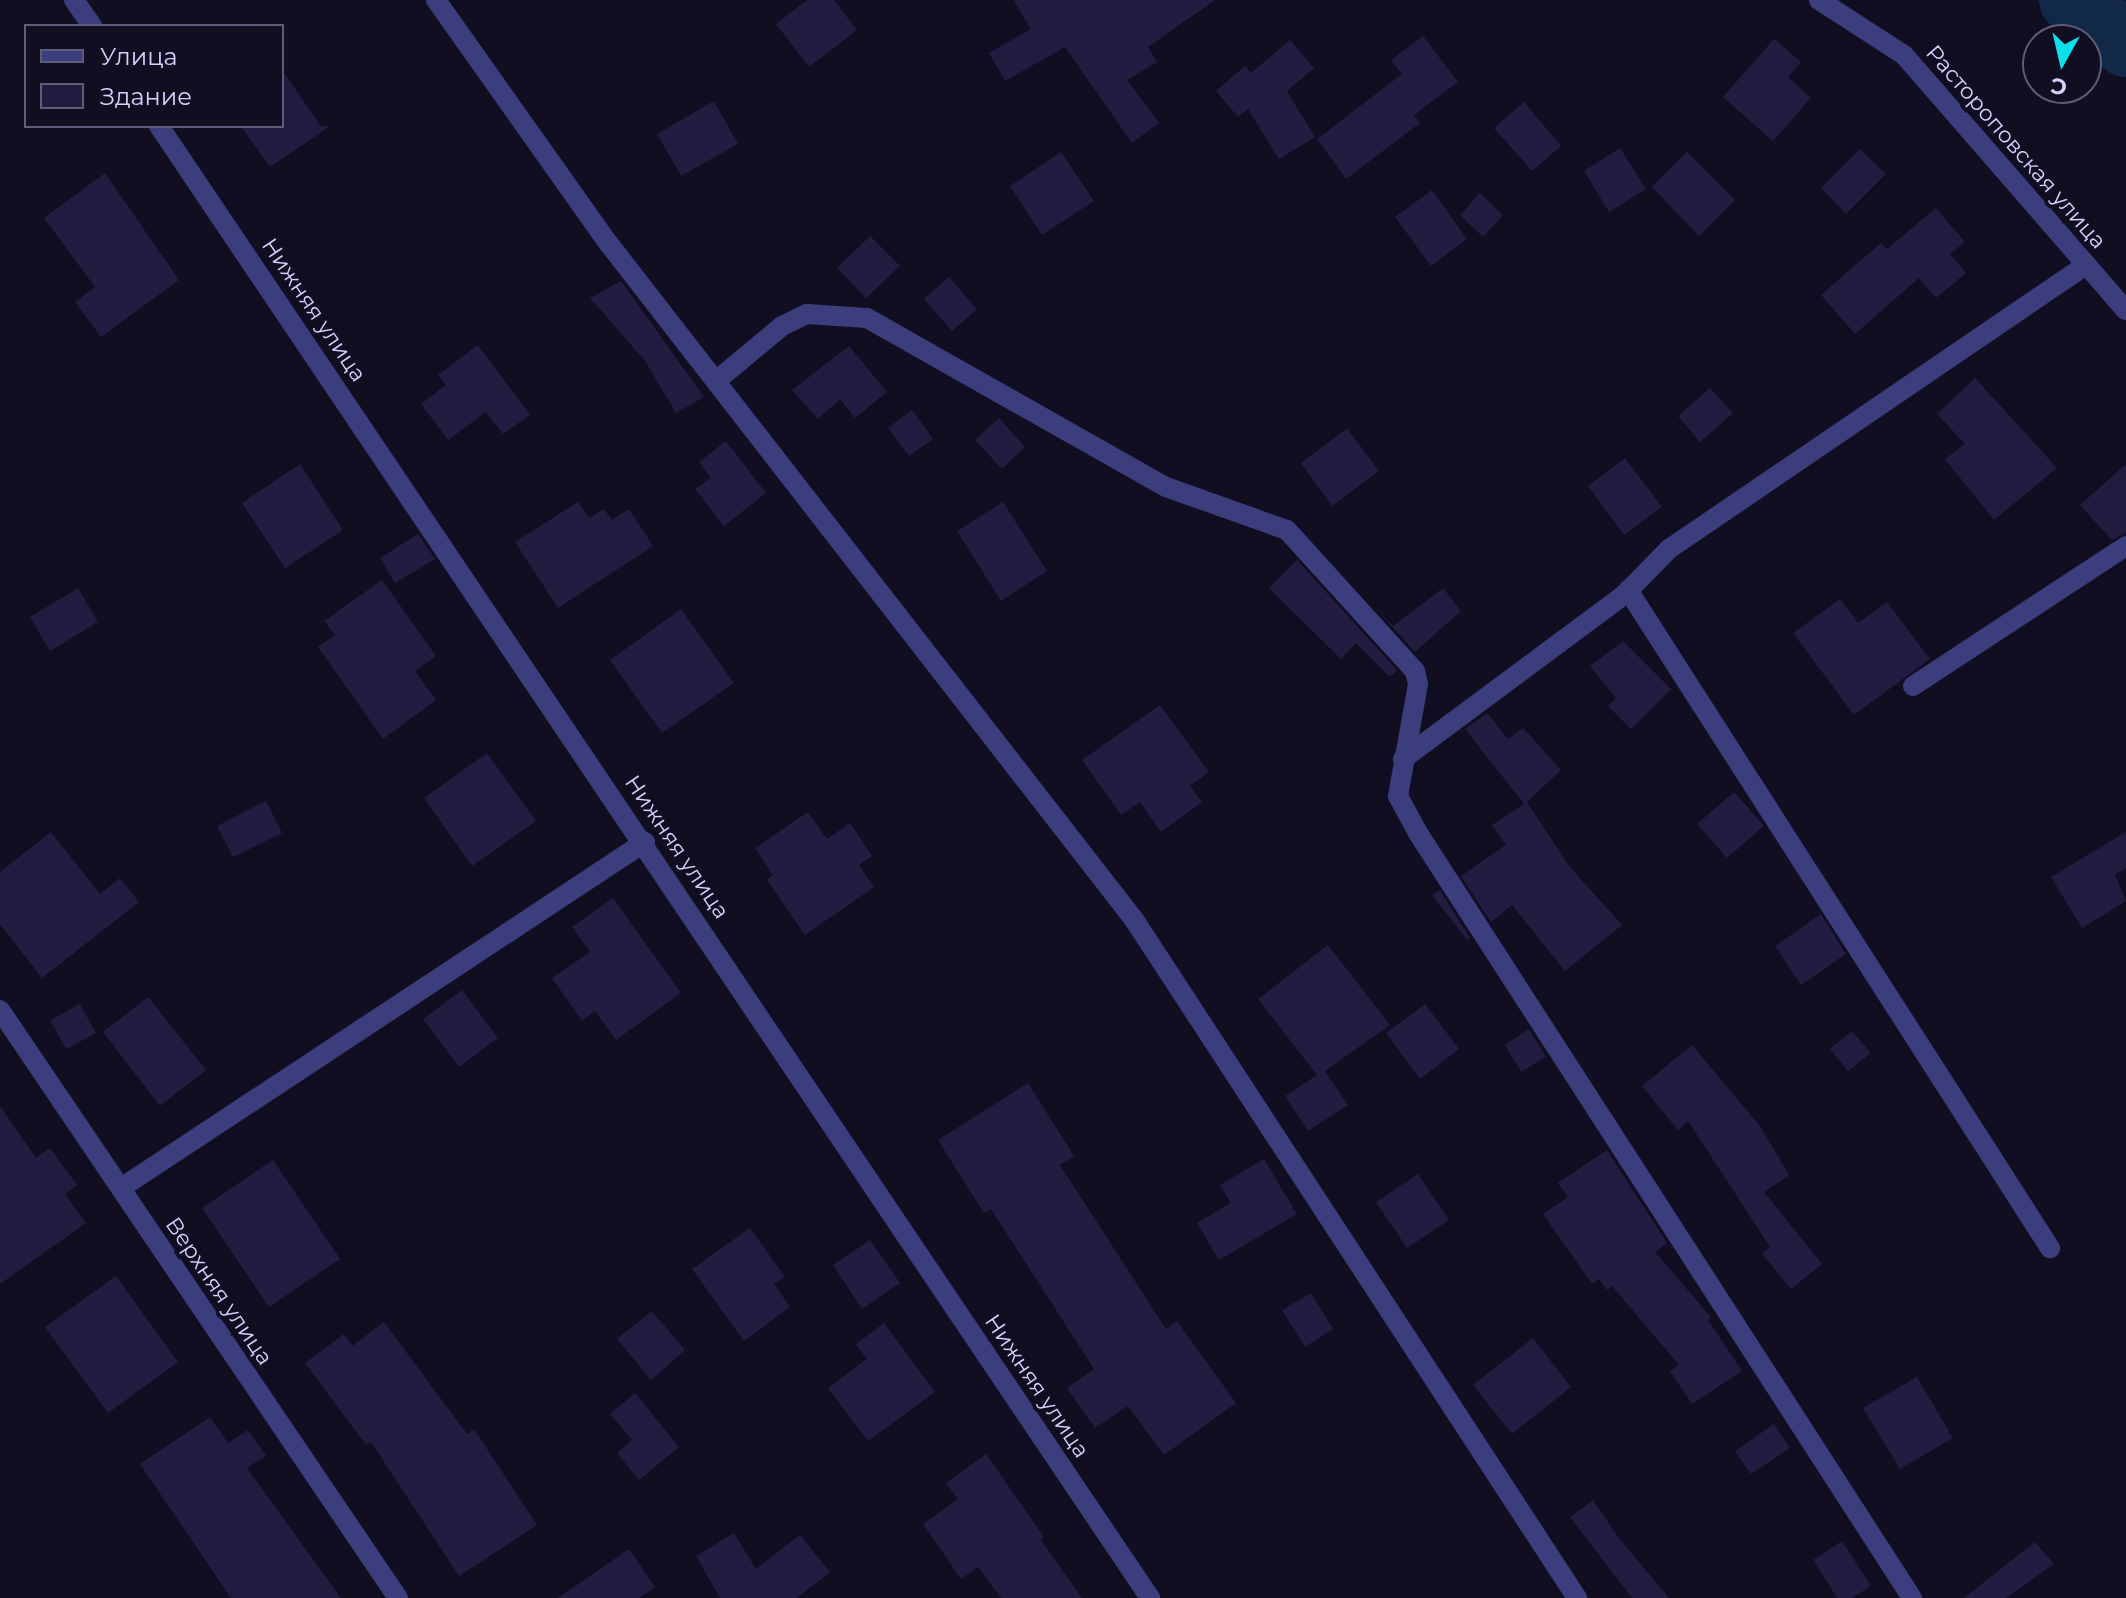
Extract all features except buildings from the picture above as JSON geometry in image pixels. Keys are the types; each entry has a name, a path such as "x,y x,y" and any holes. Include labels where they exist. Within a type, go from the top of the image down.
{"street":[{"path":"74,0 91,24"},
{"path":"436,0 609,244 1135,921 1577,1598"},
{"name":"Растороповская улица","path":"1819,0 1904,55 2126,310"},
{"name":"Нижняя улица","path":"160,128 645,842 1150,1598"},
{"path":"1403,759 1628,590 1669,549 2086,265"},
{"path":"716,381 782,326 807,314 867,318 1166,487 1287,530 1415,671 1418,684 1398,796 1418,833 1912,1598"},
{"path":"1913,686 2126,546"},
{"path":"1628,590 2050,1248"},
{"path":"121,1188 645,842"},
{"name":"Верхняя улица","path":"0,1010 398,1598"}],"waterway":[{"path":"2072,0 2126,44"}]}
